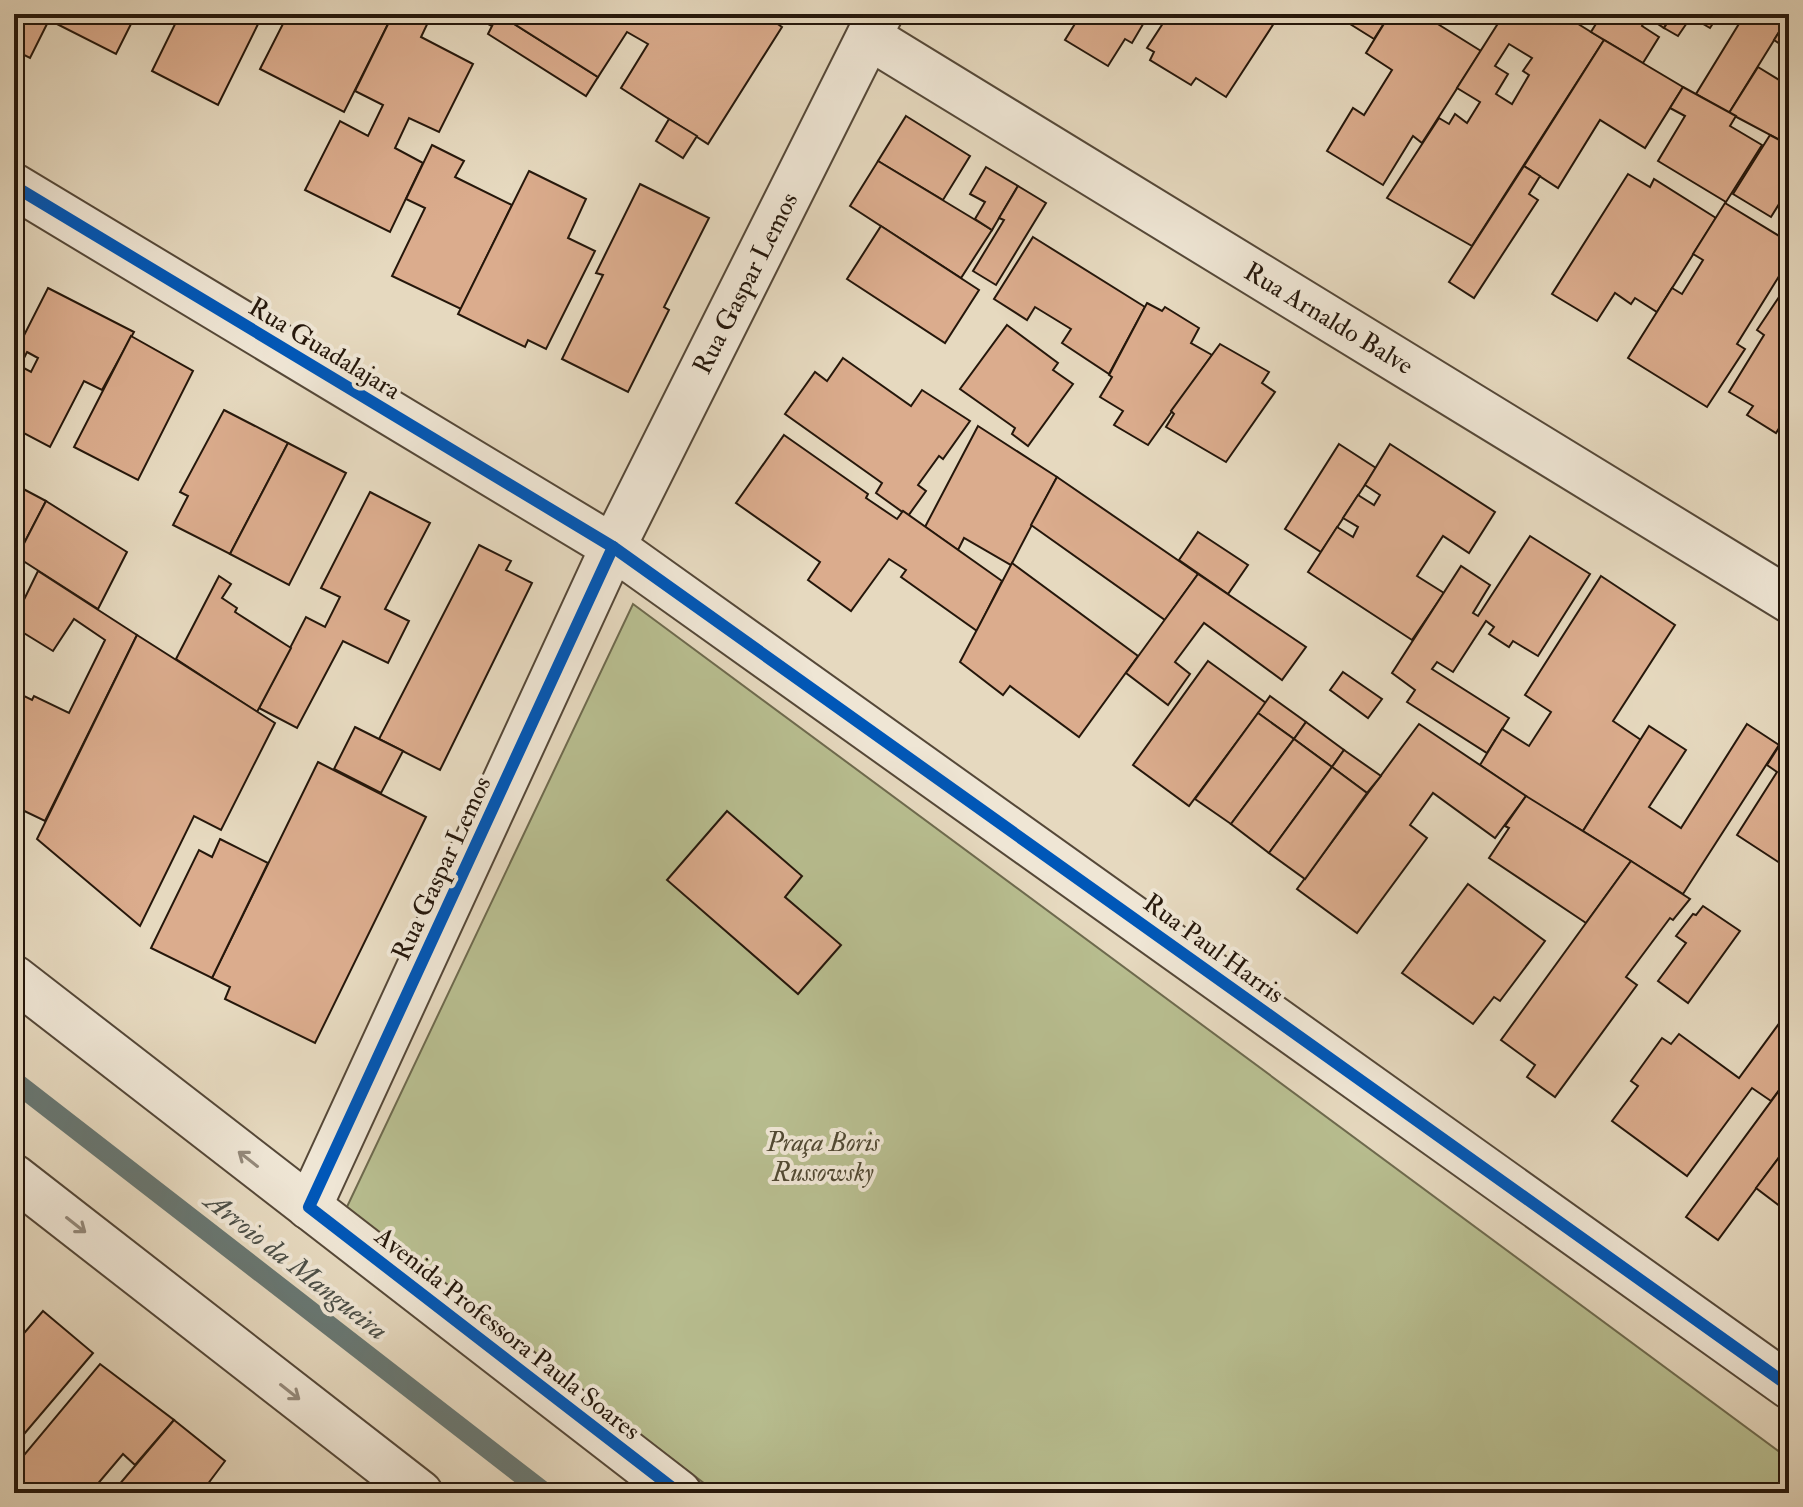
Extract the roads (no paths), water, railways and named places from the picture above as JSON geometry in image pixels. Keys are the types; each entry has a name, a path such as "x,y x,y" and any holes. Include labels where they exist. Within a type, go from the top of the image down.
{"street":[{"name":"Rua Gaspar Lemos","path":"309,1207 613,547 874,26"},
{"name":"Rua Arnaldo Balve","path":"874,26 1789,600"},
{"name":"Rua Guadalajara","path":"14,186 613,547"},
{"name":"Rua Paul Harris","path":"613,547 1789,1386"},
{"name":"Avenida Professora Paula Soares","path":"14,978 679,1493"},
{"path":"14,1177 420,1493"}],"waterway":[{"name":"Arroio da Mangueira","path":"14,1081 545,1493"}],"park label":[{"name":"Praça Boris Russowsky","path":"823,1157"}]}
